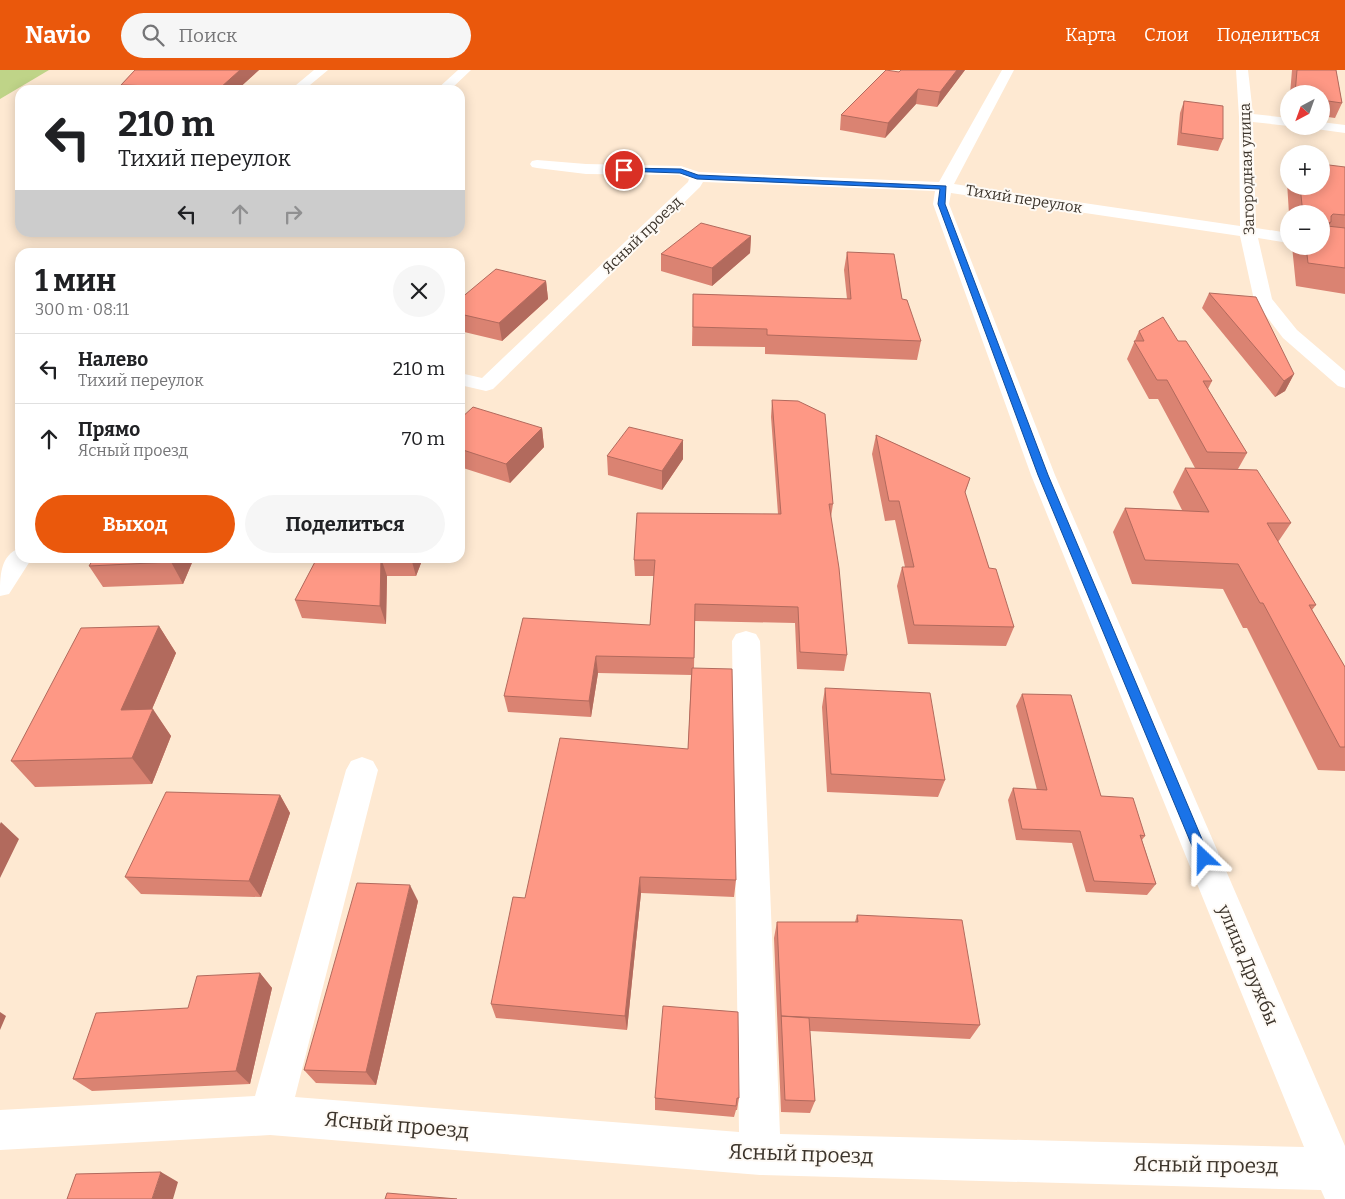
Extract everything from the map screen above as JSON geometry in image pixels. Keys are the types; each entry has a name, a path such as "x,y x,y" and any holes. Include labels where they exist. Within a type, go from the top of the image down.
{"street":[{"path":"302,85 322,70"},
{"path":"447,85 465,70"},
{"name":"улица Дружбы","path":"1008,70 944,187 941,204 1043,475 1339,1182"},
{"name":"Загородная улица","path":"1242,70 1246,117 1248,232 1263,300 1290,334 1345,382"},
{"path":"1246,117 1280,121"},
{"path":"1330,127 1345,129"},
{"name":"Ясный проезд","path":"465,380 486,385 695,184 697,177 681,171 586,169 538,164"},
{"name":"Тихий переулок","path":"697,177 944,187 1280,237"},
{"path":"0,586 16,563"},
{"path":"746,641 760,1154"},
{"path":"270,1114 362,770"},
{"name":"Ясный проезд","path":"0,1130 270,1114 760,1154 1339,1182"}],"green space":[{"path":"0,70 49,70 24,85 15,85 15,90 0,99"}],"building":[{"path":"135,70 240,70 223,85 121,85"},
{"path":"886,70 899,72 901,70 957,70 940,92 918,89 888,123 841,115"},
{"path":"1297,70 1336,70 1342,103 1330,101 1330,85 1296,85"},
{"path":"1184,101 1223,106 1223,139 1181,133"},
{"path":"1330,165 1345,167 1345,215 1333,214 1330,222 1330,205 1302,205 1301,195 1330,195"},
{"path":"701,223 751,236 712,268 661,254"},
{"path":"1330,226 1345,228 1345,268 1308,263 1307,255 1330,255"},
{"path":"847,252 894,254 902,299 907,300 921,341 767,335 767,329 693,327 693,294 851,299"},
{"path":"496,269 546,281 499,323 465,315 465,295"},
{"path":"1209,293 1256,297 1294,374 1284,381"},
{"path":"1163,317 1178,341 1186,341 1212,381 1203,381 1247,453 1207,452 1167,380 1157,380 1134,341 1144,341 1139,331"},
{"path":"772,400 798,401 825,414 833,504 829,504 839,568 847,655 800,652 798,607 695,604 694,658 596,656 589,701 504,696 523,618 650,625 655,560 634,560 637,513 781,514"},
{"path":"473,407 542,428 506,464 465,451 465,414"},
{"path":"629,427 683,440 662,471 607,456"},
{"path":"876,435 970,478 965,492 989,568 996,569 1014,627 914,625 902,567 914,567 899,501 889,501"},
{"path":"1185,468 1257,470 1291,523 1267,523 1316,605 1309,605 1345,667 1345,747 1340,747 1263,603 1260,603 1238,564 1145,560 1125,508 1209,512"},
{"path":"91,563 150,563 89,566"},
{"path":"314,563 381,563 380,606 295,600"},
{"path":"159,626 121,710 153,709 132,758 11,761 81,628"},
{"path":"692,668 732,669 736,880 640,877 625,1016 491,1004 513,897 525,898 560,738 688,749"},
{"path":"825,688 930,693 945,780 831,774"},
{"path":"1022,694 1071,695 1101,796 1133,798 1145,836 1140,835 1156,884 1094,881 1080,831 1022,829 1013,788 1047,790"},
{"path":"166,792 280,795 249,881 125,877"},
{"path":"357,883 410,885 366,1072 304,1070"},
{"path":"857,915 962,920 980,1025 781,1016 777,922 858,922"},
{"path":"260,973 236,1071 73,1079 96,1013 188,1008 197,976"},
{"path":"663,1006 738,1012 739,1098 737,1098 736,1106 655,1098"},
{"path":"781,1016 809,1018 815,1101 785,1100"},
{"path":"161,1172 152,1199 67,1199 76,1174"},
{"path":"387,1193 457,1199 385,1199"}],"route":[{"path":"624,170 681,171 697,177 944,187 941,204 1043,475 1204,858"}]}
